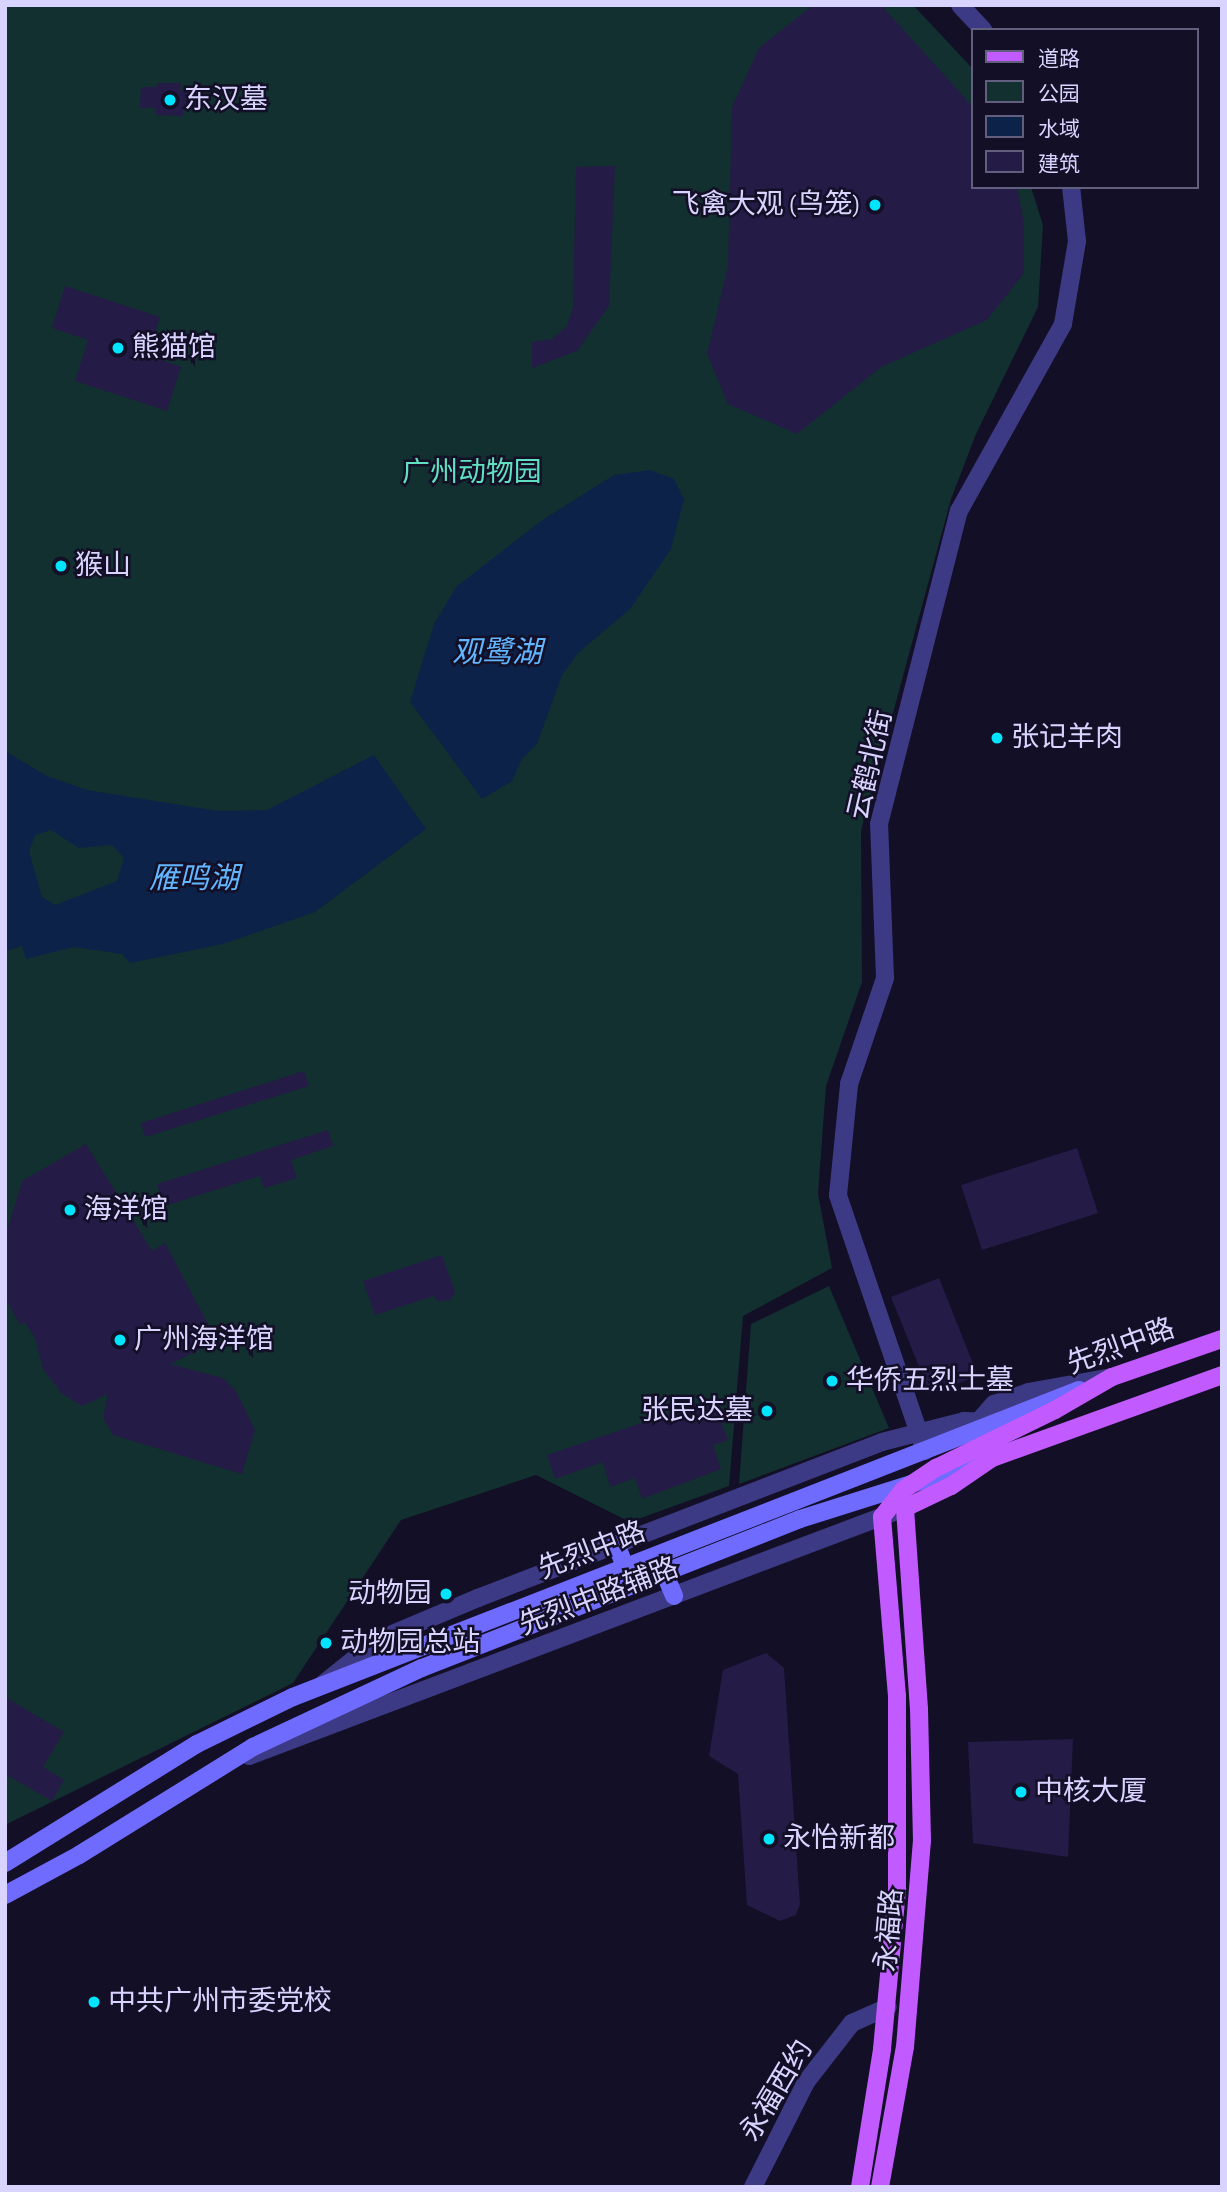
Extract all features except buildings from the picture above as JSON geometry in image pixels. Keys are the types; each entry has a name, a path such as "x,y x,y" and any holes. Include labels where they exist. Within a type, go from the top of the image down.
{"main road":[{"name":"先烈中路","path":"983,1438 998,1422 1112,1377 1222,1339"},
{"name":"先烈中路","path":"5,1863 197,1744 321,1686 822,1488 925,1451 1222,1375"},
{"path":"882,1517 898,1497 983,1438 1112,1377"},
{"path":"822,1488 898,1497"},
{"name":"先烈中路","path":"5,1895 79,1855 216,1767 422,1668 800,1519 898,1497"},
{"name":"永福路","path":"880,2187 905,2047 922,1853 919,1709 898,1497"},
{"name":"永福路","path":"860,2187 888,2007 898,1815 897,1696 882,1517"},
{"path":"616,1544 625,1566"},
{"path":"664,1573 674,1596"}],"street":[{"path":"960,5 981,28"},
{"name":"云鹤北街","path":"925,1451 838,1195 849,1084 885,978 879,824 959,511 1063,324 1077,241 1071,189"},
{"path":"983,1438 994,1404 1028,1392 1112,1377"},
{"name":"先烈中路辅路","path":"321,1686 359,1653 400,1629 919,1430 983,1438"},
{"name":"先烈中路辅路","path":"216,1767 882,1517"},
{"name":"永福西约","path":"753,2187 806,2082 852,2023 888,2007"}],"green space":[{"name":"广州动物园","path":"5,5 913,5 972,68 972,189 1032,189 1043,225 1038,307 976,434 951,499 861,831 862,982 826,1086 818,1194 832,1268 743,1316 729,1486 630,1522 536,1475 401,1520 293,1683 5,1825"},
{"path":"829,1286 889,1428 739,1484 751,1324"}],"water":[{"name":"观鹭湖","path":"650,470 674,479 684,499 671,549 630,609 578,653 562,675 537,744 522,759 512,781 482,799 410,702 434,624 456,587 541,521 614,475"},
{"name":"雁鸣湖","path":"5,751 47,776 87,790 218,811 267,810 374,755 426,829 315,912 223,944 130,963 122,954 74,947 26,959 22,946 5,951","holes":["51,830 79,848 112,845 124,858 117,881 55,905 42,897 29,851 35,835"]}],"place":[{"name":"东汉墓","path":"170,100"},
{"name":"飞禽大观 (鸟笼)","path":"875,205"},
{"name":"熊猫馆","path":"118,348"},
{"name":"猴山","path":"61,566"},
{"name":"张记羊肉","path":"997,738"},
{"name":"海洋馆","path":"70,1210"},
{"name":"广州海洋馆","path":"120,1340"},
{"name":"华侨五烈士墓","path":"832,1381"},
{"name":"张民达墓","path":"767,1411"},
{"name":"动物园","path":"446,1594"},
{"name":"动物园总站","path":"326,1643"},
{"name":"中核大厦","path":"1021,1792"},
{"name":"永怡新都","path":"769,1839"},
{"name":"中共广州市委党校","path":"94,2002"}]}
